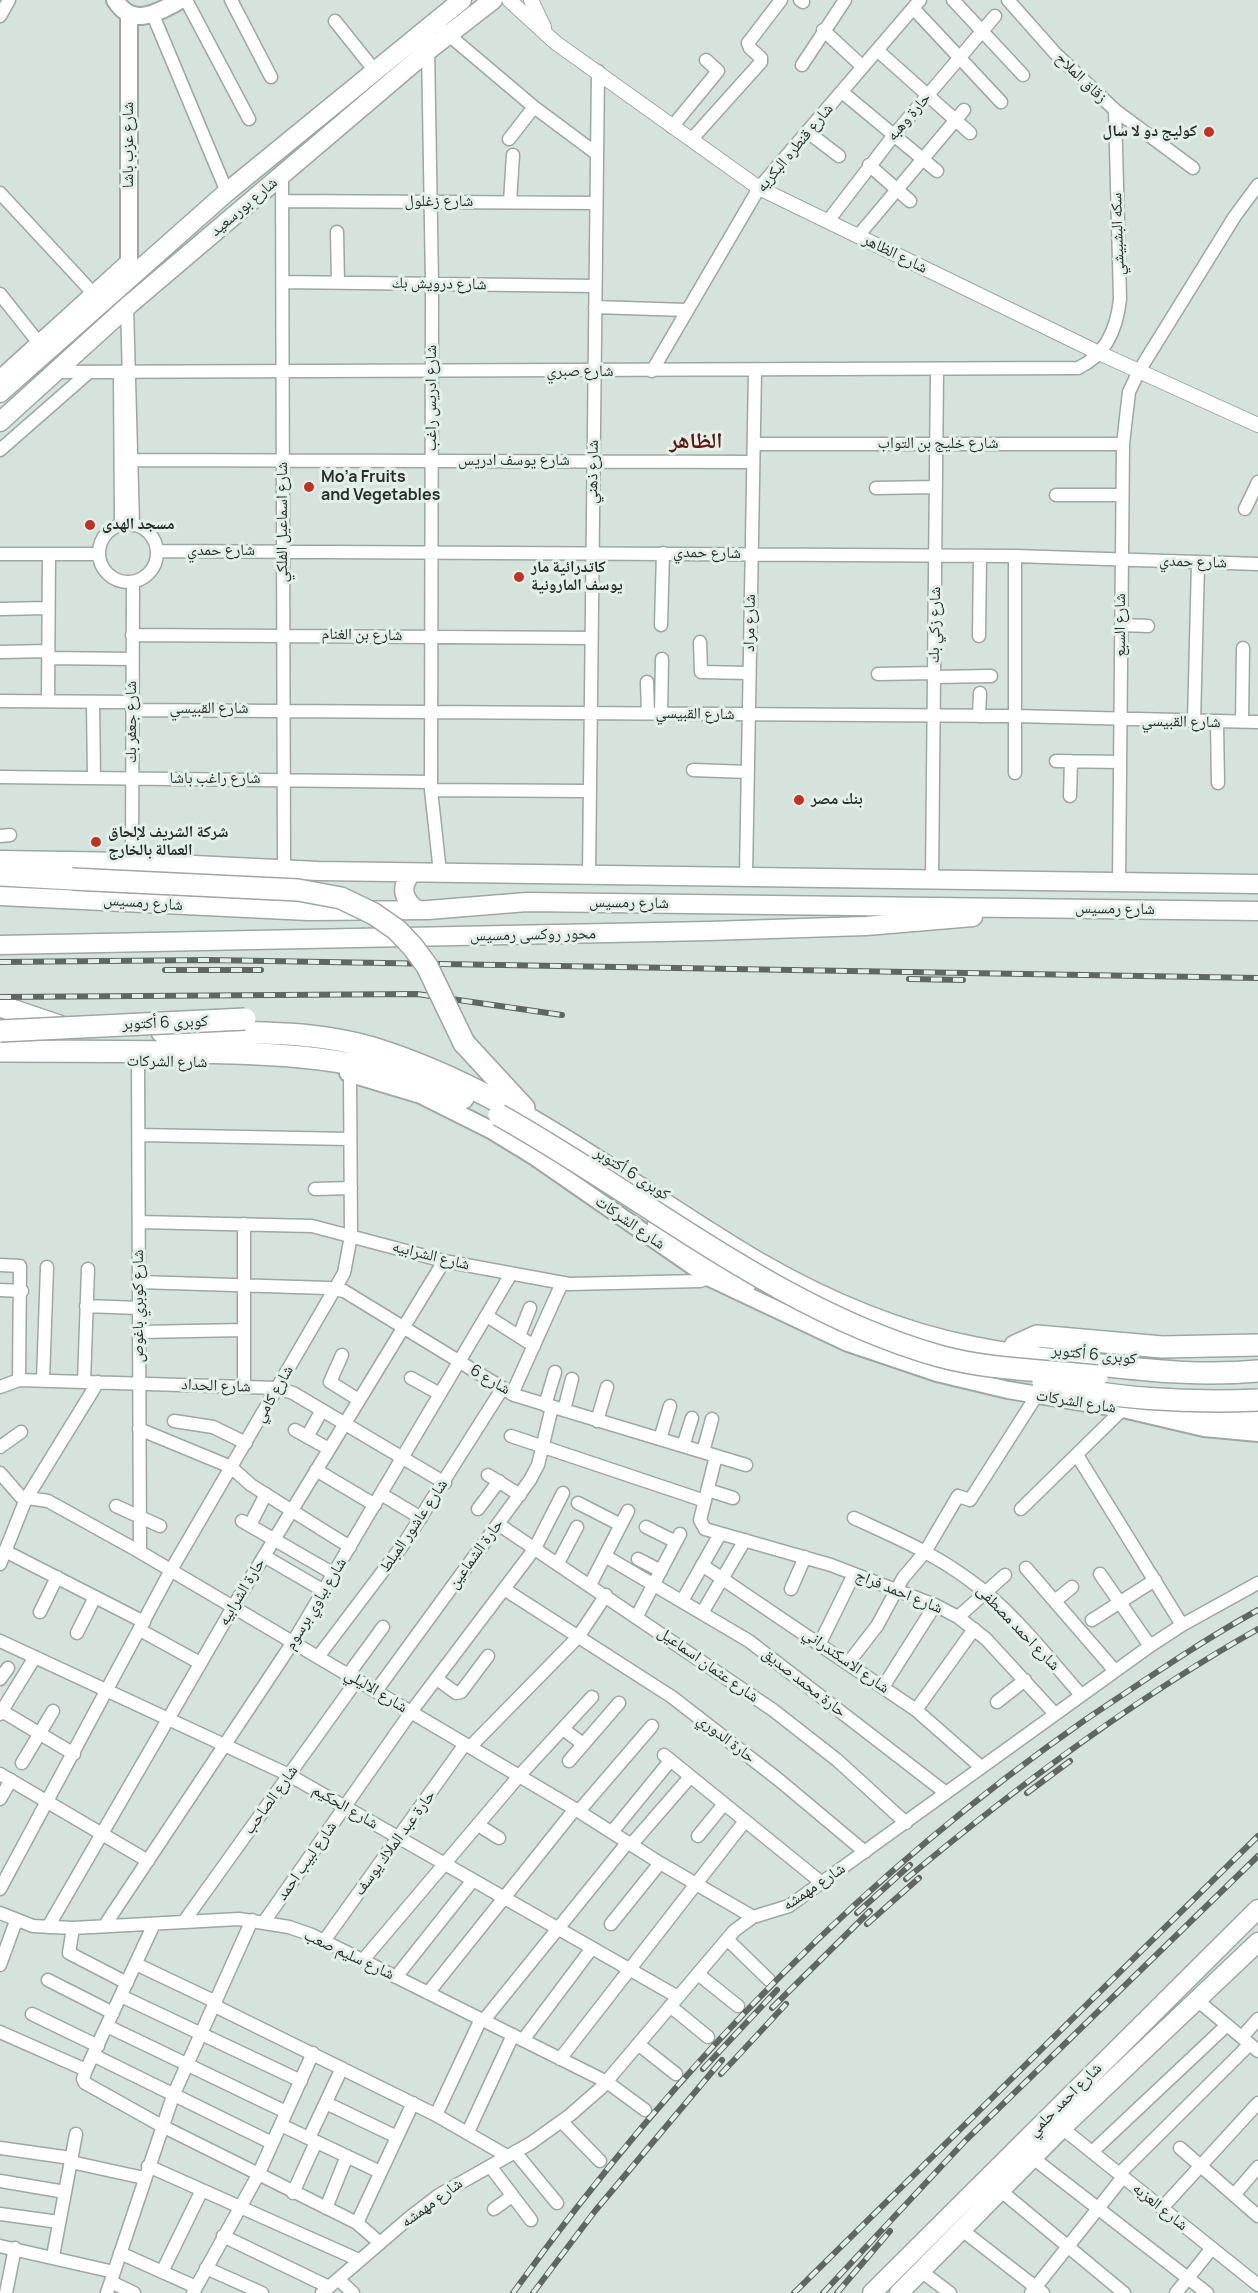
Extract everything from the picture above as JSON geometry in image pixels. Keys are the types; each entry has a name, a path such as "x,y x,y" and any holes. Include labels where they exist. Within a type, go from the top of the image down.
{"highway":[{"path":"0,875 309,892 341,898 374,914 397,930 413,947 427,966 464,1043 474,1057 524,1107"},
{"path":"0,1006 34,1020 149,1048 264,1033 312,1037 376,1048 407,1059 469,1087 518,1114 758,1262 806,1289 881,1322 969,1347 1035,1358 1168,1372 1218,1374 1258,1371"},
{"name":"كوبرى 6 أكتوبر","path":"0,1031 245,1019 311,1023 362,1032 458,1070 524,1107 765,1256 824,1288 913,1325 983,1342 1014,1356 1208,1385 1258,1383"},
{"name":"كوبرى 6 أكتوبر","path":"0,1051 149,1048 264,1052 313,1056 380,1070 454,1095 541,1139 764,1279 855,1327 942,1357 1014,1356 1207,1366 1258,1363"},
{"path":"1258,1345 1206,1348 1162,1347 1037,1336 1014,1356 1031,1379 1086,1390 1183,1401 1258,1400"}],"main road":[{"path":"115,0 129,15 137,17 153,15 181,0"},
{"name":"شارع بورسعيد","path":"0,422 127,306 282,175 425,42 436,21 462,0"},
{"name":"شارع بورسعيد","path":"0,393 42,348 129,268 227,192 375,71 425,42 447,36 493,0"},
{"name":"شارع عزب باشا","path":"129,15 129,268"},
{"name":"شارع رمسيس","path":"0,860 132,862 412,873 746,875 1258,884"},
{"path":"308,911 322,902 326,894 326,885 318,871"},
{"path":"412,873 404,888 405,897 417,910"},
{"name":"شارع رمسيس","path":"0,896 308,911 417,910 527,902 1258,911"},
{"name":"محور روكسى رمسيس","path":"0,945 830,928 916,923 1065,908"},
{"name":"شارع الشركات","path":"0,1061 149,1048 262,1063 306,1066 350,1074 421,1095 491,1130 716,1274 875,1354 937,1373 1037,1395 1123,1409 1204,1428 1258,1433"},
{"name":"شارع الشركات","path":"0,1056 293,1060 360,1070 406,1083 450,1102 584,1177 716,1274 739,1281 881,1346 997,1380 1161,1409 1258,1418"},
{"path":"716,1274 727,1256 722,1240"},
{"path":"716,1274 742,1260 758,1262"},
{"name":"شارع احمد حلمي","path":"872,2293 1258,1909"},
{"name":"شارع احمد حلمي","path":"899,2293 1062,2128 1258,1942"}],"street":[{"path":"0,16 9,0"},
{"path":"186,0 249,119"},
{"path":"231,0 271,77"},
{"name":"شارع الظاهر","path":"509,0 556,43 759,188 1098,353 1258,425"},
{"name":"شارع الظاهر","path":"531,0 539,18 556,43"},
{"path":"691,140 761,62 761,58 748,43 781,0"},
{"path":"802,65 845,0"},
{"path":"953,0 1023,75"},
{"name":"زقاق الملاح","path":"1008,0 1055,53 1115,110 1193,168"},
{"path":"916,4 1002,102"},
{"name":"شارع قنطره البكريه","path":"652,372 759,188 809,133 916,4"},
{"path":"153,15 227,192"},
{"name":"حارة وهبه","path":"828,221 869,165 995,16"},
{"path":"335,21 375,71"},
{"path":"436,21 447,36 534,107 597,154"},
{"path":"823,30 863,67"},
{"name":"شارع ادريس راغب","path":"425,42 432,284 431,786 440,872"},
{"path":"877,50 970,133"},
{"path":"672,127 718,72 706,60"},
{"name":"شارع ذهني","path":"588,874 598,71"},
{"path":"842,92 937,171"},
{"path":"509,139 534,107"},
{"path":"858,236 964,110"},
{"name":"سكه البشبيشي","path":"1098,353 1111,337 1118,319 1120,299 1115,110"},
{"path":"809,133 839,156"},
{"path":"510,202 513,155"},
{"path":"869,165 910,201"},
{"name":"شارع اسماعيل الفلكي","path":"282,175 284,869"},
{"name":"شارع السبع","path":"1119,882 1123,444 1129,392 1139,371 1257,189"},
{"path":"0,193 92,292"},
{"name":"شارع زغلول","path":"282,201 596,203"},
{"path":"337,232 338,282"},
{"path":"0,376 42,348 92,292 129,268"},
{"name":"شارع درويش بك","path":"283,282 595,286"},
{"path":"0,294 42,348"},
{"path":"127,306 124,374 127,525"},
{"path":"595,307 686,310"},
{"name":"شارع صبري","path":"56,372 124,374 283,371 1066,370 1090,363 1098,353"},
{"name":"شارع زكي بك","path":"932,879 937,370"},
{"name":"شارع مراد","path":"746,875 747,716 755,371"},
{"path":"0,450 88,373"},
{"path":"124,374 131,460 127,525"},
{"name":"شارع خليج بن التواب","path":"754,444 1123,444"},
{"name":"شارع يوسف ادريس","path":"131,460 753,462"},
{"path":"1245,509 1258,482"},
{"path":"876,488 936,487"},
{"path":"1056,495 1122,495"},
{"path":"127,525 146,531 157,551 156,559 148,574 133,582 116,580 109,576 98,554 104,535 127,525"},
{"name":"شارع حمدي","path":"157,551 432,550 935,555 1258,564"},
{"path":"661,625 663,553"},
{"path":"0,554 98,554"},
{"path":"48,701 49,554"},
{"path":"979,636 980,556"},
{"path":"1015,556 1015,773"},
{"path":"1194,722 1198,563"},
{"name":"شارع جعفر بك","path":"132,862 133,582"},
{"path":"0,609 48,608"},
{"path":"1121,625 1148,626"},
{"name":"شارع بن الغنام","path":"132,634 284,633 591,638"},
{"path":"700,642 701,672 748,673"},
{"path":"1242,722 1244,648"},
{"path":"0,652 132,659"},
{"path":"661,714 662,659"},
{"path":"878,674 991,676"},
{"path":"648,682 648,713"},
{"path":"980,693 980,716"},
{"name":"شارع القبيسي","path":"0,701 284,709 747,716 1015,716 1120,721 1258,722"},
{"path":"93,702 94,778"},
{"path":"1217,722 1218,783"},
{"path":"1056,761 1120,762"},
{"path":"1070,796 1071,761"},
{"path":"693,770 748,772"},
{"name":"شارع راغب باشا","path":"0,777 284,779 590,791"},
{"name":"شارع كوبري باغوص","path":"140,1552 139,1135 149,1048"},
{"name":"شارع كامي","path":"0,1889 171,1570 336,1289 349,1257 351,1236 350,1074"},
{"path":"139,1135 350,1139"},
{"path":"315,1189 351,1188"},
{"name":"شارع الشرابيه","path":"139,1222 312,1226 444,1261 562,1283 610,1284 716,1274"},
{"path":"244,1224 244,1387"},
{"name":"حارة الشرابيه","path":"48,1927 233,1607 444,1261"},
{"path":"0,1265 20,1266 22,1291 19,1380"},
{"path":"43,1380 47,1267"},
{"path":"84,1382 88,1269"},
{"name":"شارع بباوي برسوم","path":"105,1925 293,1642 512,1274"},
{"name":"شارع 6","path":"139,1282 336,1289 359,1298 507,1392 746,1465"},
{"name":"شارع عاشور المبلط","path":"318,1657 421,1518 507,1392 534,1346 562,1283"},
{"path":"0,1290 22,1291"},
{"path":"86,1306 139,1308"},
{"path":"519,1336 530,1308"},
{"path":"487,1316 534,1346"},
{"path":"139,1332 244,1330"},
{"path":"342,1355 330,1382 359,1400"},
{"name":"حارة الشماعين","path":"376,1691 520,1495 534,1472 554,1407 555,1372"},
{"path":"411,1378 440,1395"},
{"path":"554,1407 572,1379"},
{"name":"شارع الحداد","path":"0,1387 19,1380 43,1380 278,1388 293,1393 445,1483"},
{"path":"0,1564 4,1543 26,1499 98,1382"},
{"path":"597,1420 607,1387"},
{"path":"849,1662 877,1626 896,1590 925,1551 958,1496 970,1500 1037,1395"},
{"path":"660,1439 670,1406"},
{"path":"1021,1509 1123,1409"},
{"path":"307,1437 322,1410"},
{"path":"683,1446 692,1418"},
{"path":"703,1452 712,1419"},
{"path":"174,1421 207,1425 246,1443"},
{"path":"139,1429 231,1467 267,1494 350,1547"},
{"path":"295,1430 329,1449"},
{"path":"0,1447 21,1432"},
{"path":"511,1436 706,1496 733,1498"},
{"path":"1077,1455 1182,1625"},
{"path":"682,1601 702,1565 714,1532 700,1520 716,1456"},
{"path":"316,1470 421,1518"},
{"path":"0,1473 17,1493 26,1499"},
{"path":"478,1509 493,1478 520,1495"},
{"name":"شارع لبيب احمد","path":"110,2282 173,2096 201,2034 258,1921 345,1807 411,1712 535,1548 563,1493"},
{"path":"267,1494 247,1523 334,1574"},
{"name":"شارع الاليلي","path":"26,1499 48,1501 140,1552 577,1810 660,1863 753,1917"},
{"path":"578,1503 621,1525"},
{"path":"116,1506 160,1526"},
{"path":"590,1585 628,1511"},
{"name":"شارع احمد مصطفى","path":"854,1518 925,1551 986,1592 1081,1695"},
{"name":"شارع عثمان اسماعيل","path":"498,1524 637,1616 806,1734 906,1823"},
{"path":"558,1563 576,1527"},
{"path":"637,1616 678,1538 646,1527"},
{"name":"شارع احمد فراج","path":"714,1532 805,1557 854,1574 935,1605 958,1617 974,1629 1055,1714"},
{"path":"702,1613 745,1540"},
{"path":"4,1543 200,1663"},
{"path":"264,1556 324,1591"},
{"name":"حارة محمد صديق","path":"605,1556 749,1641 946,1793"},
{"path":"791,1589 805,1557"},
{"path":"638,1559 661,1571"},
{"name":"شارع الاسكندراني","path":"702,1565 849,1662 916,1710 981,1767"},
{"path":"1026,1568 1115,1671"},
{"path":"820,1643 854,1574"},
{"path":"1100,1574 1150,1646"},
{"path":"958,1617 1005,1575"},
{"path":"40,1612 57,1577"},
{"path":"1092,1620 1155,1580"},
{"name":"شارع مهمشه","path":"330,2286 358,2260 439,2195 562,2122 607,2082 727,1939 744,1922 789,1906 1150,1646 1182,1625 1258,1583"},
{"path":"1055,1601 1072,1587"},
{"name":"حارة الدوري","path":"504,1589 672,1697 779,1780 865,1852"},
{"name":"حارة عبد الملاك يوسف","path":"324,1941 468,1746 578,1637 606,1595"},
{"path":"77,1634 95,1597"},
{"path":"883,1687 935,1605"},
{"name":"شارع الصاحب","path":"185,1920 289,1775 383,1627"},
{"path":"916,1710 974,1629"},
{"name":"شارع الحكيم","path":"0,1641 289,1775 629,1970 674,2002 708,2037"},
{"path":"437,1679 456,1693 461,1692 488,1656"},
{"path":"35,1657 1,1712 74,1754"},
{"path":"0,1679 8,1668"},
{"path":"997,1702 1025,1680"},
{"path":"363,1960 519,1776 592,1697"},
{"path":"568,1761 619,1704"},
{"path":"22,1763 53,1710"},
{"path":"428,1993 577,1810 652,1726"},
{"path":"563,1729 583,1744"},
{"path":"612,1832 667,1758 822,1883"},
{"path":"0,1799 5,1777 148,1861"},
{"path":"436,2115 483,2020 629,1843 690,1777"},
{"path":"698,1836 724,1804"},
{"path":"560,2059 745,1821"},
{"path":"478,1824 499,1838"},
{"path":"611,1924 660,1863"},
{"path":"396,1977 473,1880"},
{"name":"شارع سليم صعب","path":"0,1913 16,1921 48,1927 154,1924 185,1920 258,1921 289,1927 363,1960 607,2082 645,2110"},
{"path":"0,1965 3,1946 16,1921"},
{"path":"154,1924 86,2070 83,2079 85,2083 162,2126 357,2223 380,2243"},
{"path":"73,1928 69,1953 127,1983"},
{"path":"727,1939 769,1980"},
{"path":"468,2132 518,2038 592,1948"},
{"path":"136,1964 511,2154 557,2203"},
{"path":"698,1974 738,2006"},
{"path":"48,1980 113,2013"},
{"path":"121,1996 301,2081"},
{"path":"1197,2000 1250,2044"},
{"path":"32,2014 173,2096 272,2143"},
{"path":"962,2230 1036,2291 1121,2176 1250,2044 1258,2019"},
{"path":"1092,2152 1227,2025"},
{"path":"107,2026 286,2112"},
{"path":"0,2032 86,2070"},
{"path":"638,2044 676,2074"},
{"path":"120,2253 195,2290 258,2175 313,2053"},
{"path":"293,2193 326,2103 342,2068"},
{"path":"326,2103 397,2137"},
{"path":"357,2223 413,2103"},
{"path":"1162,2208 1258,2103"},
{"path":"562,2122 600,2162"},
{"path":"281,2125 380,2172"},
{"name":"شارع العزبه","path":"1062,2128 1258,2284"},
{"path":"53,2256 76,2134"},
{"path":"0,2148 146,2172 202,2190 358,2260"},
{"path":"1180,2148 1258,2216"},
{"path":"326,2208 347,2156"},
{"path":"1033,2158 1207,2293"},
{"path":"490,2166 531,2220"},
{"path":"1234,2195 1258,2167"},
{"path":"0,2181 65,2192"},
{"path":"162,2272 202,2190"},
{"path":"1001,2190 1124,2293"},
{"path":"494,2209 512,2196"},
{"path":"0,2214 59,2222"},
{"path":"223,2236 330,2286 353,2293"},
{"path":"0,2246 53,2256 134,2293"},
{"path":"10,2292 15,2248"},
{"path":"1176,2293 1212,2248"},
{"path":"206,2268 262,2293"},
{"path":"921,2271 950,2293"}],"railway":[{"path":"0,962 209,960 1258,978"},
{"path":"165,970 261,970"},
{"path":"909,979 963,980"},
{"path":"0,997 417,994 562,1015"},
{"path":"513,2293 638,2131 705,2055 847,1911 923,1844 1002,1781 1085,1720 1192,1649 1258,1610"},
{"path":"906,1879 1032,1778 1076,1746 1165,1685 1258,1629"},
{"path":"1027,1793 1070,1761"},
{"path":"794,2293 1258,1836"},
{"path":"823,2293 965,2141 1258,1856"},
{"path":"857,1913 910,1865"},
{"path":"867,1924 919,1878"},
{"path":"772,2008 870,1911"},
{"path":"703,2069 777,1990"},
{"path":"721,2074 786,2004"},
{"path":"533,2293 595,2211 722,2060"},
{"path":"837,2293 890,2231"}],"place":[{"name":"كوليج دو لا سال","path":"1209,132"},
{"name":"Mo’a Fruits and Vegetables","path":"309,487"},
{"name":"مسجد الهدى","path":"90,525"},
{"name":"كاتدرائية مار يوسف المارونية","path":"519,577"},
{"name":"بنك مصر","path":"799,800"},
{"name":"شركة الشريف لإلحاق العمالة بالخارج","path":"96,842"}],"district":[{"name":"الظاهر","path":"696,442"}]}
